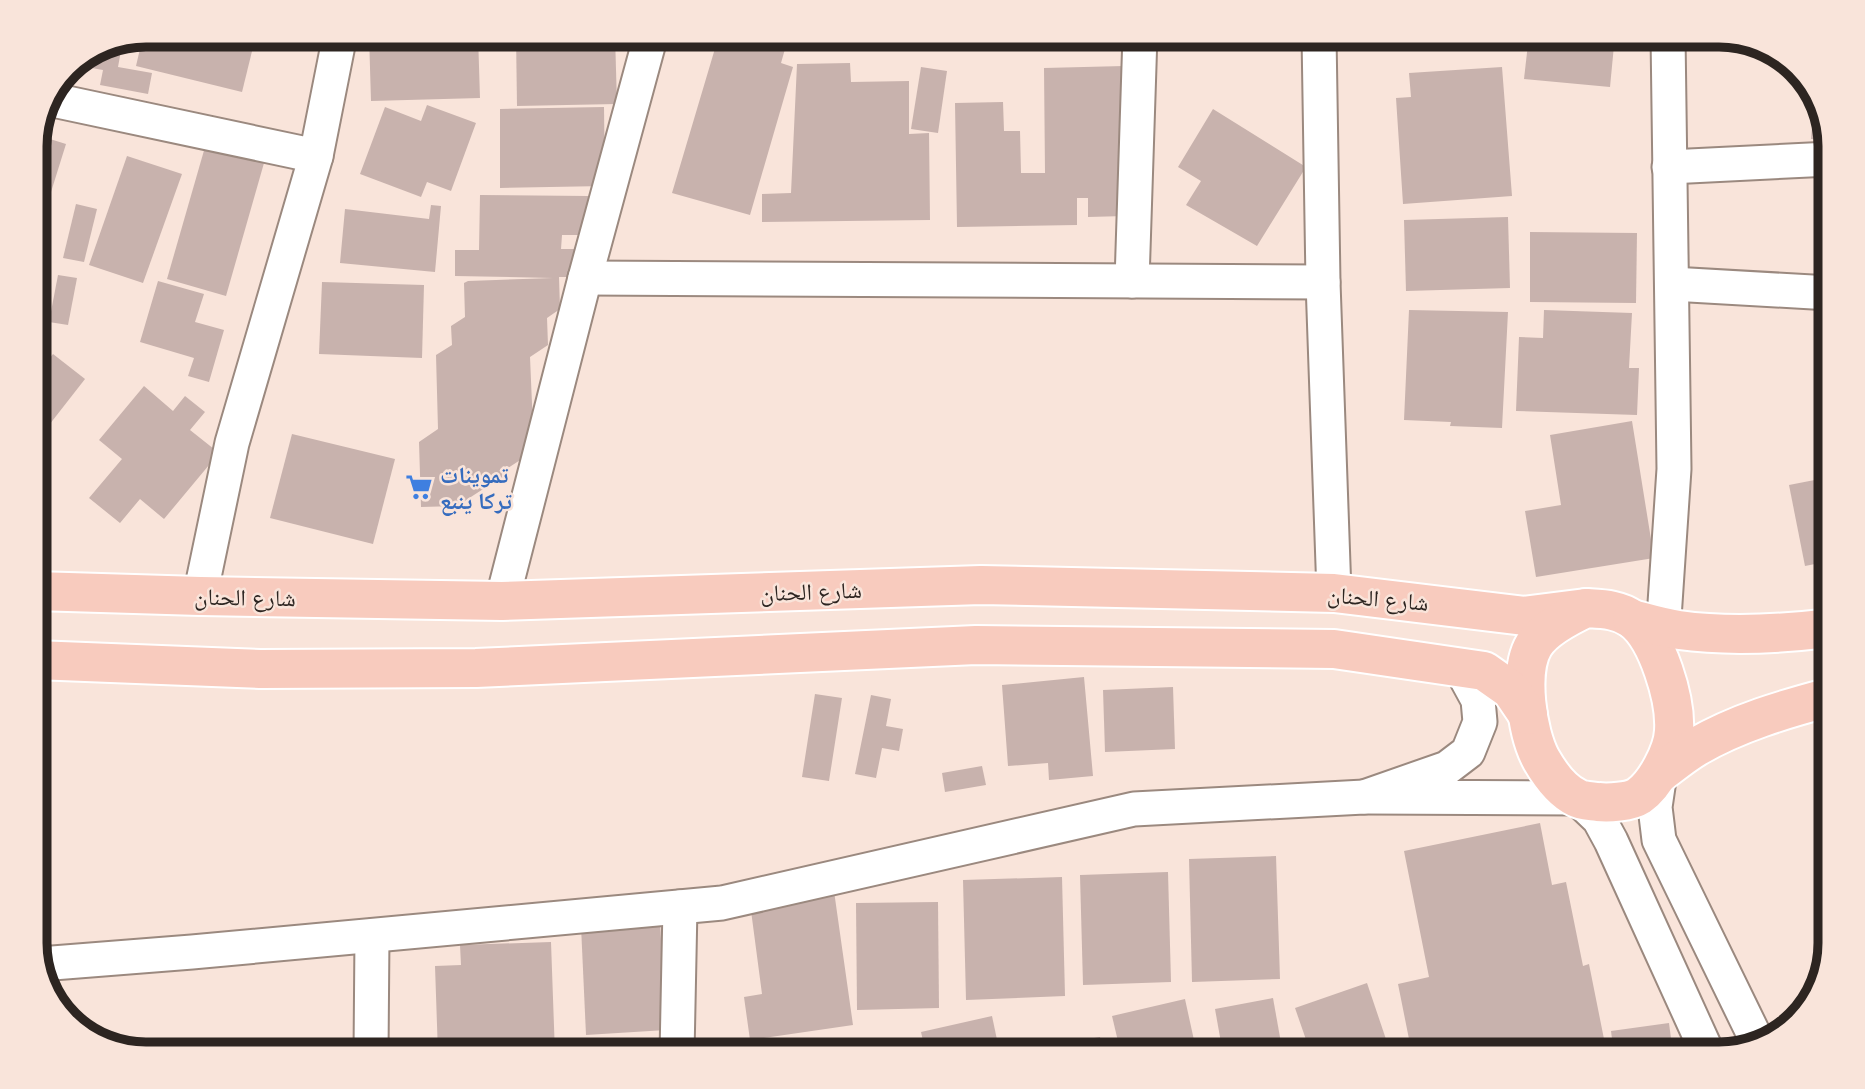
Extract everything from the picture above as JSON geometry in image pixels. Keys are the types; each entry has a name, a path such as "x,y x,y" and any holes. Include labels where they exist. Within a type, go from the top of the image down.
{"main road":[{"name":"شارع الحنان","path":"47,591 502,601 981,585 1334,593 1524,616 1586,608"},
{"path":"1818,629 1777,634 1677,630 1652,626 1609,609 1586,608 1562,619 1534,645 1525,675 1528,715 1540,756 1555,780 1577,798 1606,803 1638,797 1660,772 1696,747 1739,727 1818,700"},
{"path":"1652,626 1649,638 1661,665 1672,702 1674,733 1660,772"},
{"path":"47,660 260,669 476,668 976,645 1334,649 1484,671 1511,690 1528,715"}],"street":[{"path":"200,596 232,443 316,156 338,47"},
{"path":"502,601 648,47"},
{"path":"1132,281 1140,47"},
{"path":"1319,47 1323,282 1334,593"},
{"path":"1652,626 1674,469 1668,47"},
{"path":"59,101 316,156"},
{"path":"1669,167 1818,160"},
{"path":"585,278 1323,282"},
{"path":"1672,285 1818,292"},
{"path":"1364,796 1447,768 1468,752 1480,722 1478,700 1460,667"},
{"path":"1660,772 1655,807 1659,840 1754,1035"},
{"path":"49,963 722,903 1134,809 1364,796 1577,798 1599,819 1611,841 1703,1042"},
{"path":"677,1042 680,907"},
{"path":"371,1042 372,936"}],"building":[{"path":"253,47 242,92 136,66 140,48"},
{"path":"369,47 478,47 480,98 371,101"},
{"path":"516,47 615,47 617,104 517,106"},
{"path":"715,47 786,47 781,63 793,67 750,215 672,193"},
{"path":"834,47 866,47 866,51"},
{"path":"1460,47 1506,47 1505,51"},
{"path":"1528,47 1614,47 1610,87 1524,79"},
{"path":"121,51 118,67 152,73 148,94 100,85 103,70 88,67"},
{"path":"850,63 851,82 909,81 909,134 929,133 930,220 762,222 762,194 791,193 797,64"},
{"path":"1124,66 1125,216 1088,217 1088,198 1077,198 1077,225 957,227 955,103 1003,102 1004,131 1020,131 1021,173 1045,173 1044,68"},
{"path":"921,67 947,71 938,133 911,129"},
{"path":"1502,67 1512,196 1403,204 1396,98 1411,97 1409,73"},
{"path":"427,105 476,123 451,191 427,182 421,197 360,174 385,107 421,121"},
{"path":"604,107 605,186 500,188 500,109"},
{"path":"1213,109 1306,167 1257,246 1186,205 1201,181 1178,167"},
{"path":"1813,117 1818,139 1811,139"},
{"path":"47,138 66,144 47,205"},
{"path":"205,147 264,163 226,296 167,279"},
{"path":"127,156 182,174 143,283 89,265"},
{"path":"480,195 588,196 587,235 562,235 561,249 578,249 578,277 559,277 560,309 547,318 548,345 530,357 534,451 502,472 503,481 494,482 457,506 421,507 419,442 438,429 436,355 452,345 451,326 465,317 464,283 553,278 455,276 455,250 479,250"},
{"path":"76,204 97,209 84,262 63,258"},
{"path":"431,205 441,206 435,272 340,263 345,209 429,219"},
{"path":"1508,217 1510,288 1406,291 1404,220"},
{"path":"1530,232 1637,233 1636,303 1530,302"},
{"path":"58,275 77,278 68,325 49,322"},
{"path":"158,281 204,294 195,322 224,330 209,382 188,376 194,358 140,342"},
{"path":"322,282 424,285 422,358 319,354"},
{"path":"1409,310 1508,312 1502,428 1450,426 1451,422 1404,420"},
{"path":"1544,310 1632,313 1629,368 1639,368 1637,415 1516,411 1519,337 1543,338"},
{"path":"53,354 85,379 47,428 47,361"},
{"path":"144,386 173,411 185,396 205,412 190,430 219,453 164,519 140,499 120,523 89,498 122,459 99,440"},
{"path":"1632,421 1654,558 1536,577 1525,511 1561,505 1550,435"},
{"path":"292,434 395,459 373,544 270,518"},
{"path":"1818,479 1818,563 1805,566 1789,485"},
{"path":"1084,677 1093,776 1049,780 1048,763 1008,766 1002,685"},
{"path":"1173,687 1175,749 1105,752 1103,690"},
{"path":"815,694 842,698 829,781 802,777"},
{"path":"871,695 891,699 886,726 903,729 899,751 882,748 876,778 855,774"},
{"path":"982,766 986,785 945,792 942,773"},
{"path":"1540,823 1552,885 1566,882 1583,966 1589,964 1605,1042 1410,1042 1398,984 1429,977 1404,851"},
{"path":"1276,856 1280,979 1192,982 1189,859"},
{"path":"1168,872 1171,982 1083,985 1080,875"},
{"path":"1062,877 1065,996 966,1000 963,880"},
{"path":"834,891 853,1025 750,1040 744,997 762,994 750,903"},
{"path":"938,902 939,1008 857,1010 856,903"},
{"path":"660,921 666,1030 586,1035 581,926"},
{"path":"551,942 555,1042 438,1042 435,966 461,965 460,945"},
{"path":"1367,983 1387,1042 1307,1042 1295,1008"},
{"path":"1273,998 1281,1042 1221,1042 1215,1009"},
{"path":"1185,999 1194,1042 1118,1042 1112,1016"},
{"path":"992,1016 997,1042 923,1042 921,1032"},
{"path":"1669,1023 1671,1042 1612,1042 1611,1031"},
{"path":"1100,1037 1101,1042 1070,1042"}],"place":[{"name":"تموينات تركا ينبع","path":"419,487"}]}
